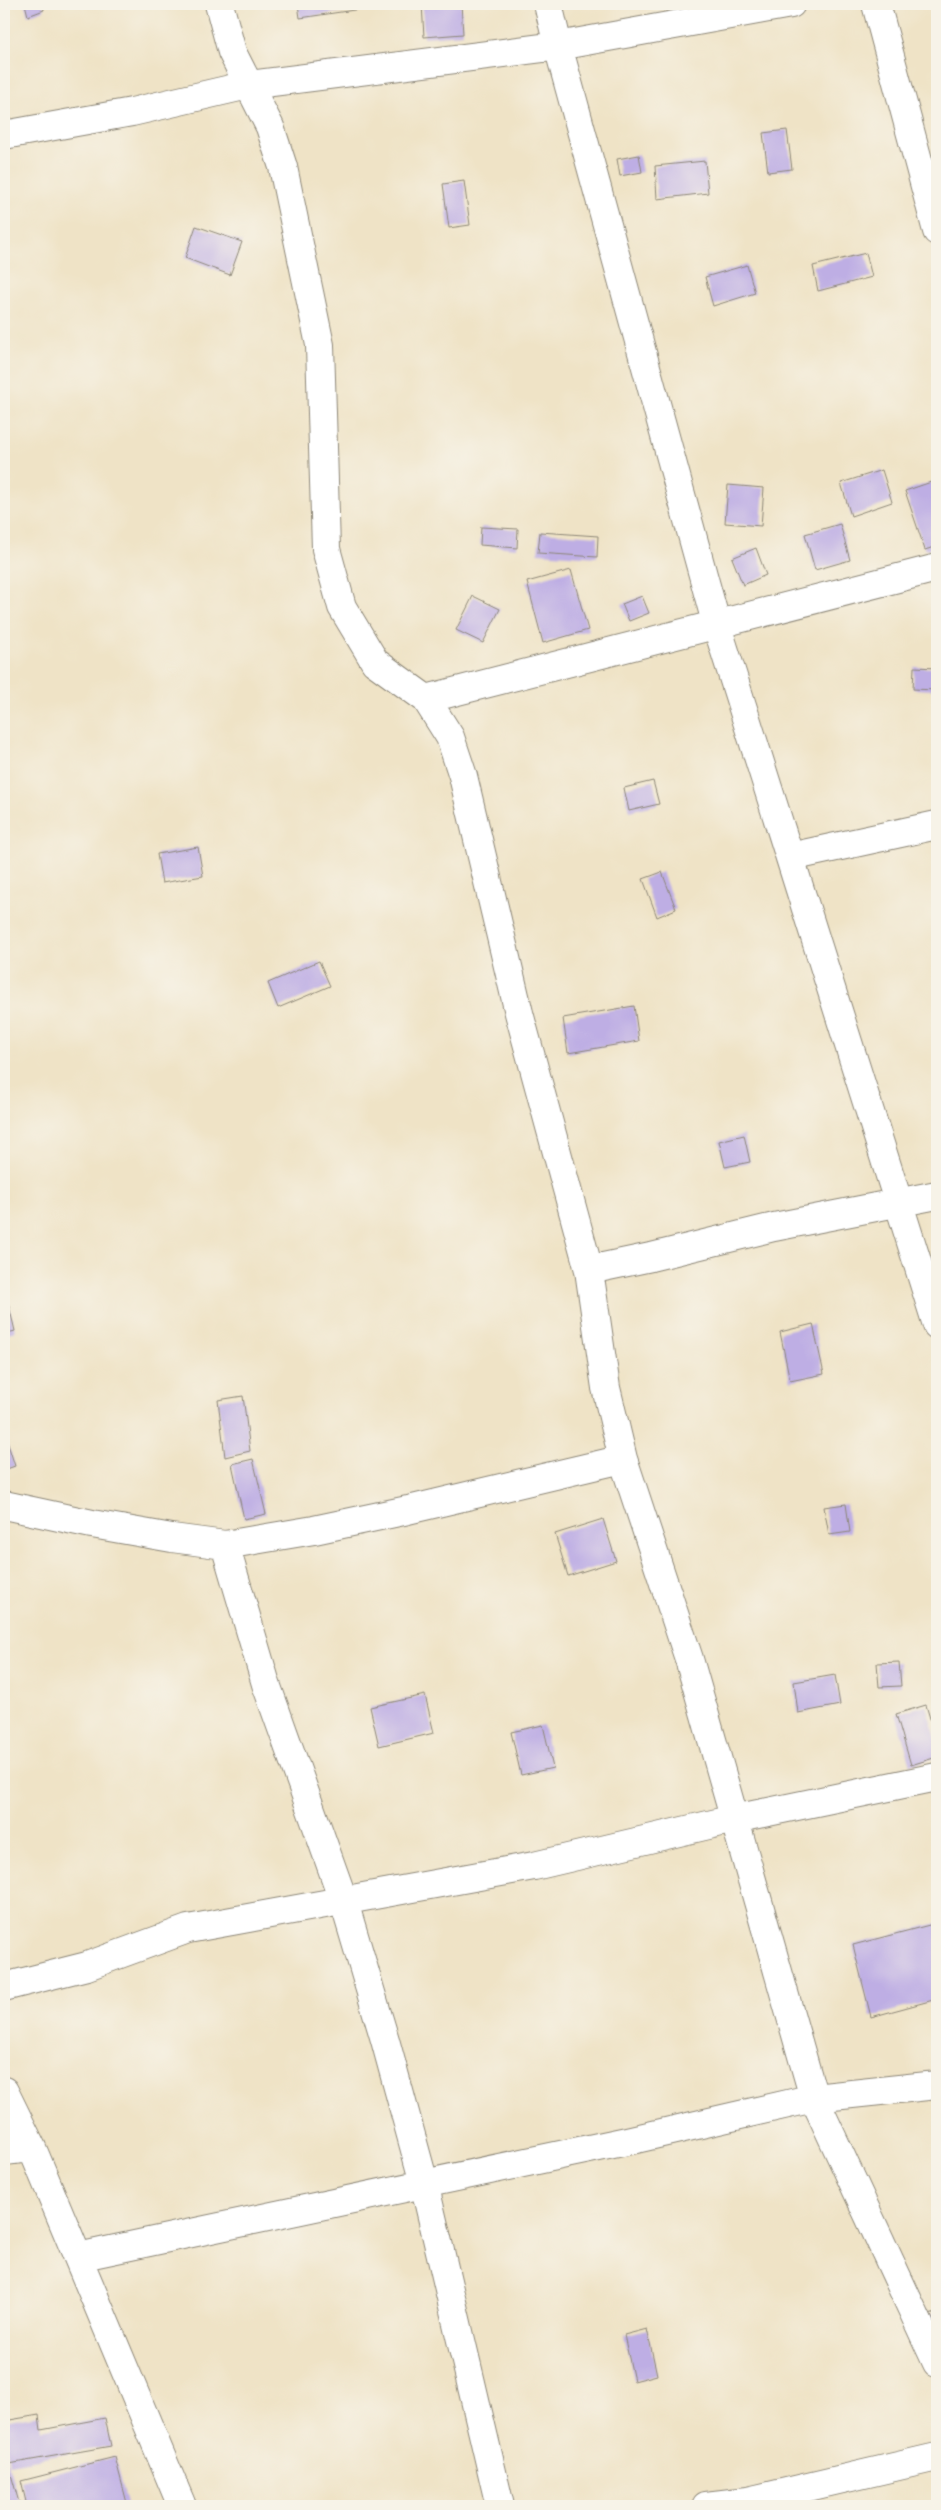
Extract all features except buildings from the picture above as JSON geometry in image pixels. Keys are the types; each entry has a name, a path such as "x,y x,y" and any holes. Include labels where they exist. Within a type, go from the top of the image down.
{"street":[{"path":"219,4 232,52 270,127 283,167 320,344 326,549 342,607 375,662 426,699 450,737 463,776 519,1013 589,1270 606,1388 623,1459 689,1659 814,2098 937,2363"},
{"path":"548,4 717,626 937,1325"},
{"path":"4,134 132,112 248,85 558,46 791,4"},
{"path":"876,4 937,231"},
{"path":"426,699 717,626 937,568"},
{"path":"790,857 937,825"},
{"path":"589,1270 651,1258 774,1227 937,1195"},
{"path":"4,1505 118,1529 225,1545 314,1530 408,1510 623,1459"},
{"path":"225,1545 266,1684 344,1902 385,2040 424,2183 500,2506"},
{"path":"4,1987 88,1966 188,1930 534,1866 734,1819 937,1777"},
{"path":"78,2257 627,2141 814,2098 937,2085"},
{"path":"4,2091 32,2148 182,2506"},
{"path":"4,2151 32,2148"},
{"path":"706,2506 748,2501 937,2457"}]}
